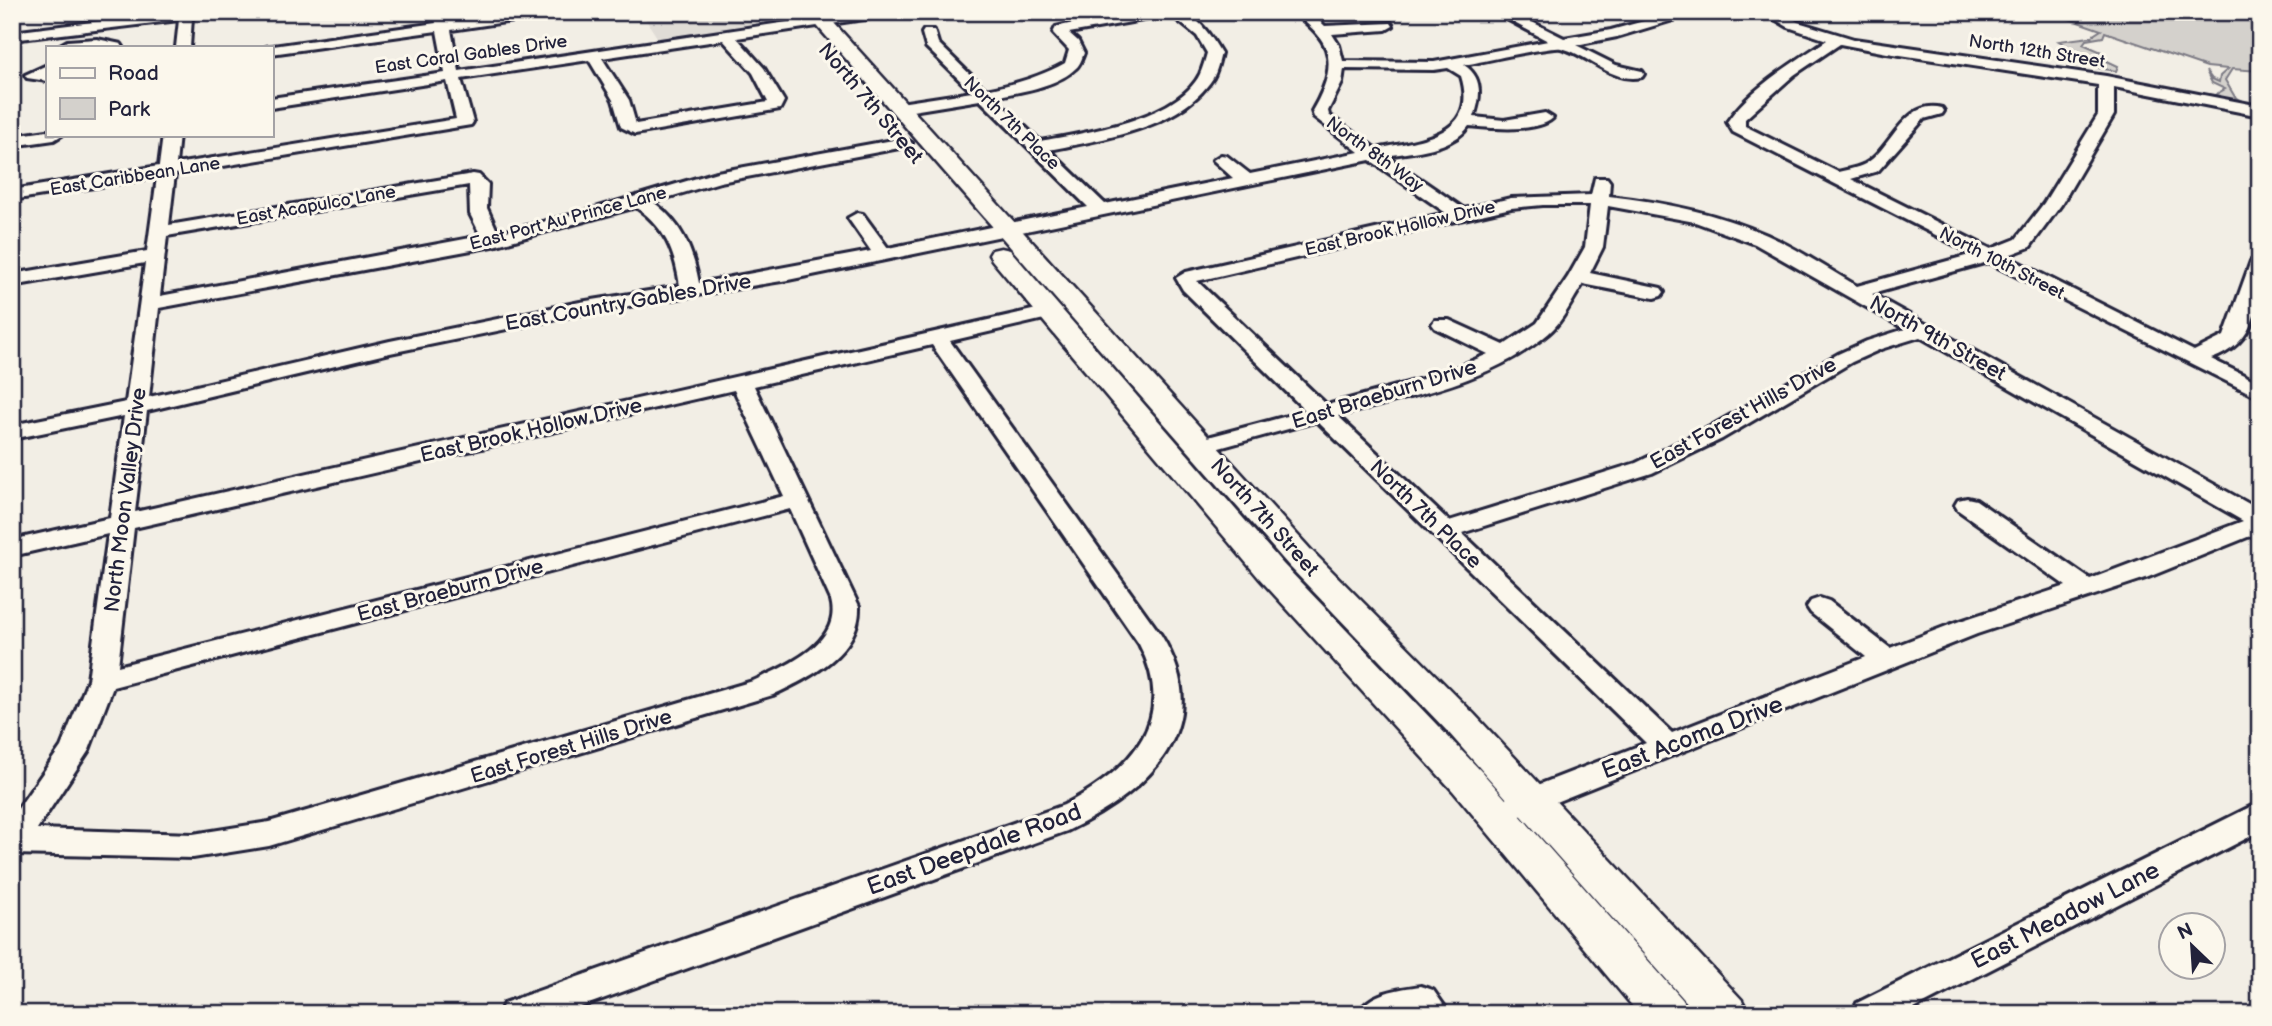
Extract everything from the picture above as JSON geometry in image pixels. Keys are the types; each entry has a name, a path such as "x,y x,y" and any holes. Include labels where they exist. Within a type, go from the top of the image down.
{"main road":[{"name":"North 7th Street","path":"808,17 900,108 995,232 1050,312 1271,571 1391,697 1514,807 1726,1014"},
{"name":"North 7th Street","path":"808,17 922,163"},
{"name":"North 7th Street","path":"948,193 995,232 1201,446 1300,558 1514,807 1667,1014"}],"street":[{"path":"12,36 48,36 208,12"},
{"path":"273,50 442,19 548,12"},
{"name":"East Coral Gables Drive","path":"273,103 727,36 808,17 884,12"},
{"path":"900,108 1036,84 1069,67 1077,53 1074,44 1060,33 1060,30 1167,12"},
{"path":"1036,147 1097,135 1147,119 1181,102 1201,85 1212,68 1213,53 1203,34 1175,12"},
{"path":"1301,12 1322,30 1332,43 1338,65 1415,67 1612,34 1685,13"},
{"path":"1501,12 1611,68 1637,74"},
{"name":"North 12th Street","path":"1770,12 1788,23 1838,39 2105,81 2260,111"},
{"path":"183,46 186,14"},
{"path":"442,19 453,76"},
{"path":"1322,30 1386,26"},
{"name":"North 7th Place","path":"929,33 931,44 1101,210"},
{"path":"12,48 48,36 63,45 97,43 113,46"},
{"path":"593,55 621,100 629,127 635,129 774,106 776,101 766,82 727,36"},
{"name":"North 10th Street","path":"1838,39 1789,72 1740,116 1735,122 1744,133 2260,392"},
{"path":"1450,63 1470,78 1471,96 1464,121 1504,125 1545,118"},
{"name":"North 8th Way","path":"1338,65 1335,84 1320,111 1322,117 1460,214"},
{"path":"46,69 32,75 46,77"},
{"name":"East Caribbean Lane","path":"12,195 465,122 453,76"},
{"path":"1856,292 1989,256 2023,243 2052,205 2106,115 2105,81"},
{"path":"1834,179 1872,167 1918,116 1936,111"},
{"path":"43,119 12,130 12,139 46,136"},
{"name":"East Country Gables Drive","path":"12,432 206,392 403,344 580,308 788,274 1373,155 1444,139 1457,131 1464,121"},
{"name":"North Moon Valley Drive","path":"12,841 74,750 102,680 172,136"},
{"name":"East Port Au Prince Lane","path":"149,304 494,240 717,177 904,143"},
{"path":"1221,160 1246,180"},
{"name":"East Acapulco Lane","path":"12,280 157,243 472,180 479,184 476,201 480,218 494,240"},
{"name":"East Brook Hollow Drive","path":"1186,278 1460,214 1532,200 1600,191"},
{"name":"East Braeburn Drive","path":"1201,446 1452,378 1505,354 1544,327 1578,277 1594,247 1600,191"},
{"name":"North 9th Street","path":"1600,191 1731,227 1762,240 2260,522"},
{"path":"638,200 662,218 677,237 683,248 691,290"},
{"path":"857,218 883,255"},
{"path":"2192,358 2220,348 2232,340 2252,310 2260,261"},
{"path":"1578,277 1654,292"},
{"name":"North 7th Place","path":"1186,278 1190,286 1442,531 1669,747"},
{"name":"East Brook Hollow Drive","path":"12,548 1050,312"},
{"path":"1442,324 1505,354"},
{"name":"East Forest Hills Drive","path":"1442,531 1644,468 1714,434 1845,358 1874,345 1923,330"},
{"name":"East Deepdale Road","path":"517,1014 1056,822 1098,803 1130,778 1152,754 1164,727 1168,699 1167,673 1151,641 937,338"},
{"name":"East Forest Hills Drive","path":"12,841 181,846 231,842 269,834 763,688 799,671 823,655 838,635 846,611 840,589 741,382"},
{"name":"East Braeburn Drive","path":"102,680 797,500"},
{"path":"1967,505 2087,589"},
{"name":"East Acoma Drive","path":"1514,807 1967,628 2087,589 2260,522"},
{"path":"1819,607 1888,660"},
{"name":"East Meadow Lane","path":"1870,1014 2244,825 2260,814"},
{"path":"1376,1014 1395,1005 1427,1007"}],"shaded area":[{"path":"641,12 786,12 791,19 790,22 660,42"}],"green space":[{"path":"2049,12 2260,12 2260,71 2232,69 2225,80 2235,97 2245,102 2213,96 2225,89 2212,83 2206,71 2212,79 2219,82 2220,76 2228,69 2207,67 2105,32 2103,37 2086,40 2083,44 2104,53 2106,55 2103,59 2118,66 2116,71 2098,68 2085,63 2059,41 2090,37 2101,30"}]}
